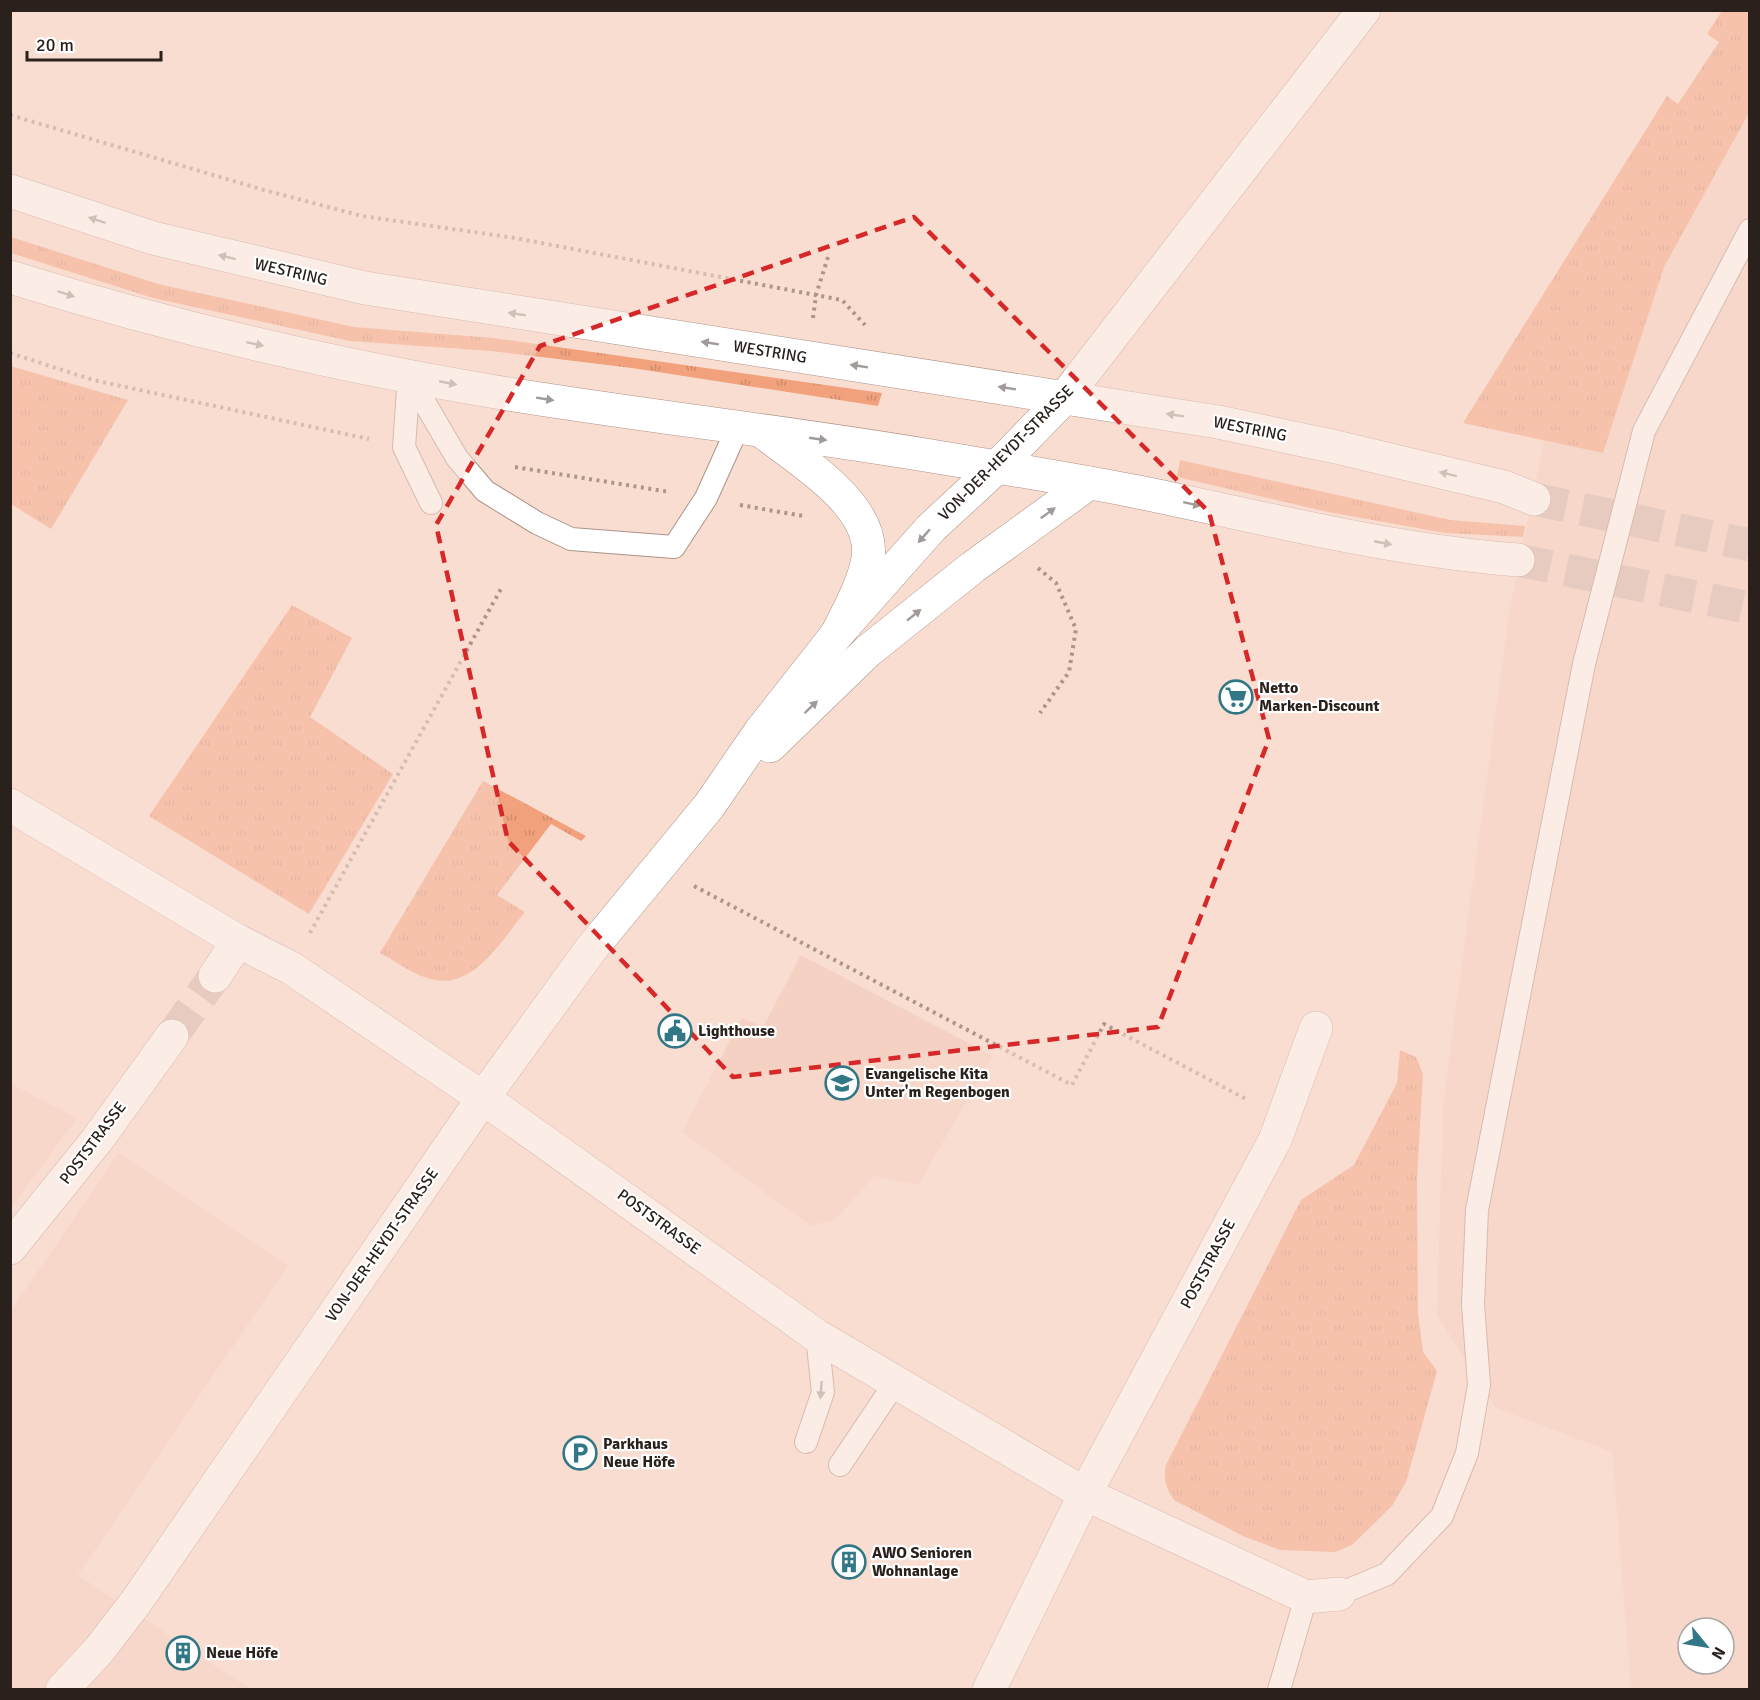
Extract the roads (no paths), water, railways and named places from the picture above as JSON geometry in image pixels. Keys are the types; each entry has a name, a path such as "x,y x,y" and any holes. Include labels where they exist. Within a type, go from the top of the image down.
{"street":[{"name":"VON-DER-HEYDT-STRASSE","path":"62,1689 99,1650 136,1602 483,1098 591,949 709,806 760,732 837,634 931,528 997,467 1065,397 1364,10"},
{"name":"WESTRING","path":"10,191 153,238 365,288 1218,422 1336,447 1504,488 1534,499"},
{"path":"10,277 109,308 224,338 409,376 498,392 997,467 1089,483 1421,551 1518,560"},
{"path":"749,429 815,471 841,496 860,521 867,537 868,558 837,634"},
{"name":"VON-DER-HEYDT-STRASSE","path":"709,806 868,651 1007,543 1089,483"},
{"name":"POSTSTRASSE","path":"10,804 238,941 291,968 483,1098 817,1336 1085,1494 1306,1597"},
{"path":"215,976 238,941"},
{"name":"POSTSTRASSE","path":"989,1689 1085,1494 1275,1140 1316,1028"},
{"name":"POSTSTRASSE","path":"10,1248 97,1140 172,1036"},
{"path":"1306,1597 1339,1594"}],"lane":[{"path":"1339,1594 1387,1574 1442,1516 1467,1453 1479,1385 1473,1304 1477,1210 1584,664 1644,431 1749,230"},
{"path":"409,376 457,458 484,491 537,523 571,539 674,547 749,429"},
{"path":"409,376 404,447 431,503"},
{"path":"806,1442 823,1392 817,1336"},
{"path":"840,1465 895,1383"},
{"path":"1279,1689 1306,1597"}],"tunnel":[{"path":"1534,499 1750,545"},
{"path":"1518,560 1750,608"},
{"path":"172,1036 215,976"}],"place":[{"name":"Netto Marken-Discount","path":"1236,697"},
{"name":"Lighthouse","path":"675,1031"},
{"name":"Evangelische Kita Unter'm Regenbogen","path":"842,1083"},
{"name":"Parkhaus Neue Höfe","path":"580,1453"},
{"name":"AWO Senioren Wohnanlage","path":"849,1562"},
{"name":"Neue Höfe","path":"183,1653"}]}
